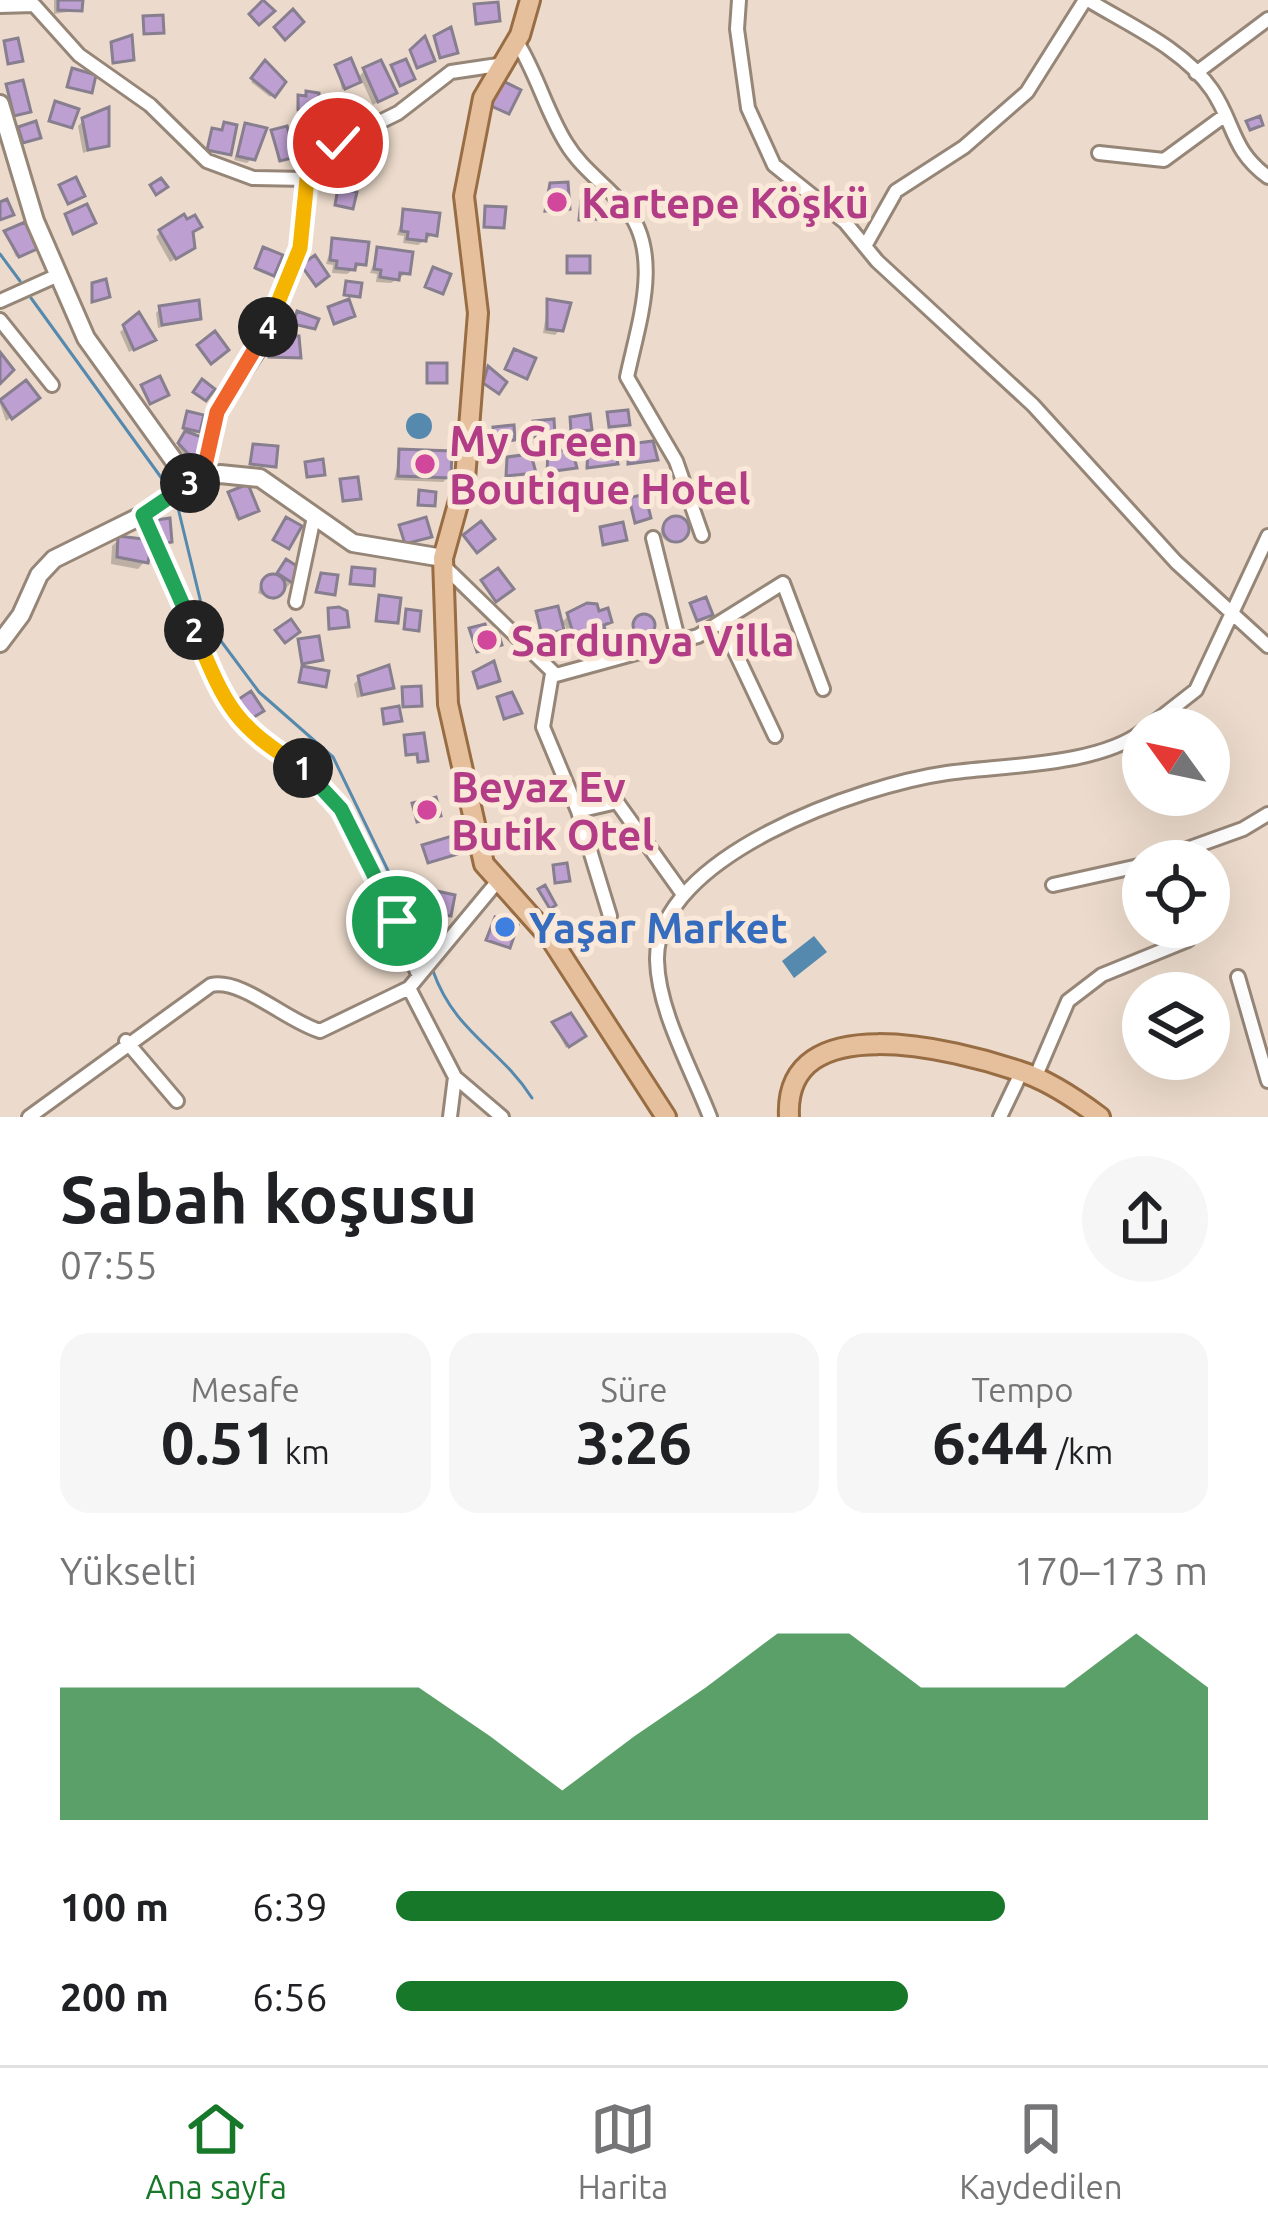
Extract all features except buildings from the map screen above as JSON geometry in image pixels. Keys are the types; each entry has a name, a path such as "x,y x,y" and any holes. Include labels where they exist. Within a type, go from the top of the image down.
{"main road":[{"path":"530,0 517,42 498,65 475,122 464,196 477,287 465,479 443,562 442,646 453,742 481,854 497,882 560,952 666,1117"},
{"path":"789,1117 792,1092 806,1062 846,1043 936,1052 1028,1075 1100,1117"}],"street":[{"path":"740,0 737,29 748,108 774,165 845,222 1033,405 1176,562 1268,646"},
{"path":"865,246 896,191 964,147 1027,92 1086,0 1176,54 1211,89 1244,158 1268,177"},
{"path":"0,6 32,3 80,55 150,105 207,161 253,178 307,179"},
{"path":"1196,74 1268,20"},
{"path":"517,42 541,80 562,138 623,205 638,231 644,299 627,377 676,461 702,535"},
{"path":"196,481 217,412 259,350 297,259 307,179 338,143 398,113 442,77 498,65"},
{"path":"0,104 56,276 94,351 196,481"},
{"path":"1099,153 1164,160 1224,116"},
{"path":"0,301 56,276"},
{"path":"0,320 52,385"},
{"path":"0,643 45,567 196,481 250,474 365,547 443,562 552,674"},
{"path":"143,515 234,716 317,779 341,809 380,880 418,972"},
{"path":"296,602 314,517"},
{"path":"1173,708 1196,690 1268,536"},
{"path":"653,538 679,643"},
{"path":"552,674 679,643 722,624 782,583 823,688"},
{"path":"722,624 775,736"},
{"path":"552,674 543,727 578,811 610,916"},
{"path":"710,1117 657,962 666,917 682,892 746,847 837,803 941,773 1045,762 1122,743"},
{"path":"578,811 617,802 682,892"},
{"path":"1214,840 1268,814"},
{"path":"1053,885 1122,870"},
{"path":"29,1117 127,1041 217,983 237,986 291,1022 320,1030 409,988 497,882"},
{"path":"1000,1117 1068,1001 1102,975 1168,948"},
{"path":"1238,977 1268,1081"},
{"path":"409,988 455,1077 502,1117"},
{"path":"127,1041 177,1101"},
{"path":"449,1117 455,1077"}],"water":[{"path":"419,413 432,426 419,439 406,426"},
{"path":"814,936 827,952 794,978 782,961"}],"waterway":[{"path":"0,254 20,281"},
{"path":"31,298 168,487"},
{"path":"178,508 201,603 215,633 259,692 333,757 426,949"},
{"path":"433,971 453,1010 532,1098"}],"place":[{"name":"Kartepe Köşkü","path":"557,202"},
{"name":"My Green Boutique Hotel","path":"425,464"},
{"name":"Sardunya Villa","path":"487,640"},
{"name":"Beyaz Ev Butik Otel","path":"427,810"},
{"name":"Yaşar Market","path":"505,927"}],"route":[{"path":"338,143 307,179 297,259 259,350 217,412 202,479 143,515 234,716 327,790 368,856 397,921"}]}
